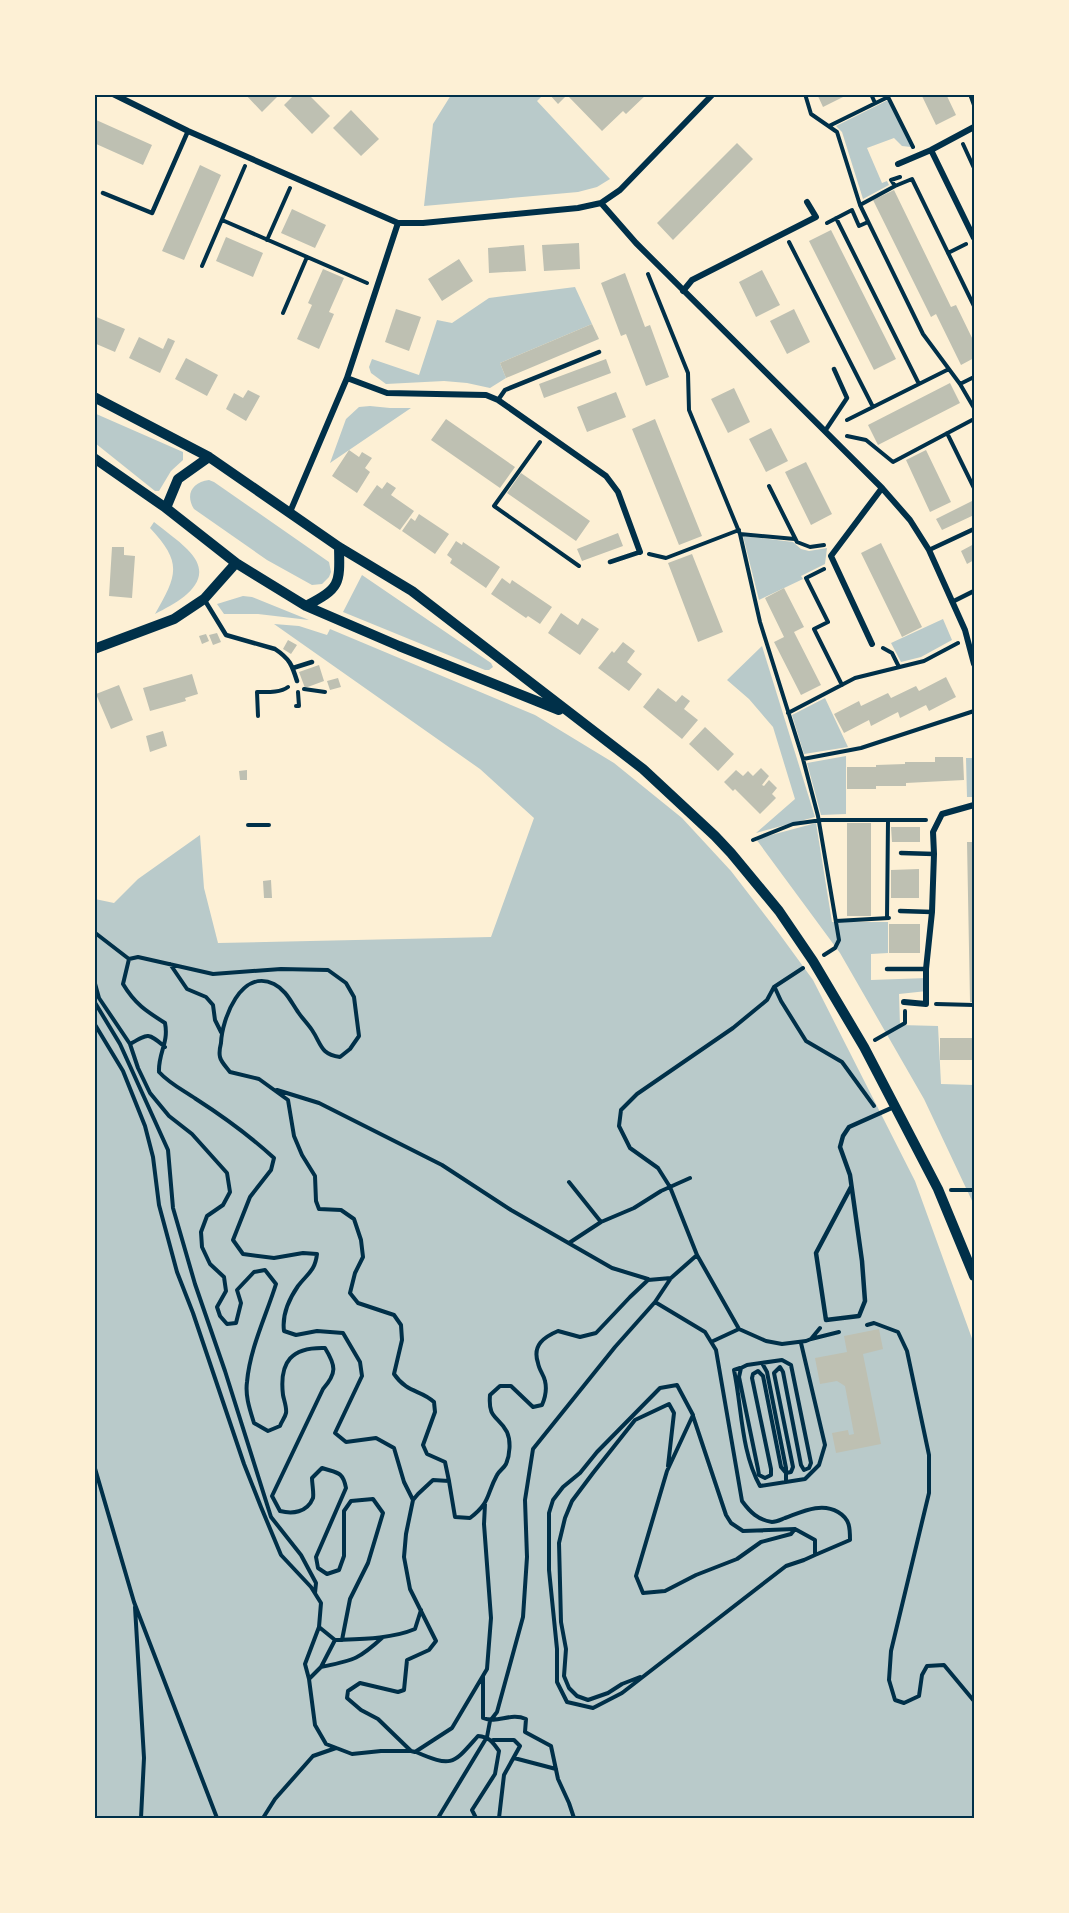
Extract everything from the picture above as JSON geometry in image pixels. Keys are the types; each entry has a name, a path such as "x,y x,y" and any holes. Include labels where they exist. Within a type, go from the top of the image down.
{"street":[{"path":"113,94 188,131 398,223 423,224 578,208 601,203 620,190 713,94"},
{"path":"898,164 975,127"},
{"path":"931,150 975,239"},
{"path":"683,291 692,280 816,217 807,202"},
{"path":"601,203 636,243 882,488 910,520 929,550 967,639 975,664"},
{"path":"290,512 347,378 398,223"},
{"path":"347,378 387,393 486,395 498,400 606,476 618,492 640,552"},
{"path":"94,397 209,457 339,548 412,591 643,769 715,836 779,911 813,961 864,1047 938,1190 975,1276"},
{"path":"166,508 178,479 209,457"},
{"path":"94,458 166,508 236,563 306,606 399,646 570,714"},
{"path":"872,644 831,556 882,488"},
{"path":"306,606 330,593 340,577 339,548"},
{"path":"94,649 174,619 204,599 236,563"},
{"path":"904,1002 926,1004 926,969 933,912 933,832 942,814 975,805"}],"lane":[{"path":"103,193 152,213 188,131"},
{"path":"498,400 505,390 599,352"},
{"path":"825,431 847,398 834,369"},
{"path":"929,550 975,529"},
{"path":"610,562 640,552"},
{"path":"952,602 975,591"},
{"path":"204,599 226,635 275,649 290,661 298,684"},
{"path":"293,668 312,662"},
{"path":"902,853 934,854"},
{"path":"900,911 933,912"},
{"path":"887,969 926,969"},
{"path":"851,1187 816,1253 826,1320 859,1316 865,1301 862,1261 851,1187 846,1161 840,1147 843,1136 849,1127 896,1106"}],"path":[{"path":"805,94 811,114 837,132 860,206 923,334 975,408"},
{"path":"871,94 875,103"},
{"path":"970,94 975,105"},
{"path":"829,126 888,97 917,156"},
{"path":"958,135 975,168"},
{"path":"202,266 249,158"},
{"path":"895,186 891,180 914,171 909,159"},
{"path":"267,240 294,178"},
{"path":"860,206 912,179 975,306"},
{"path":"816,217 827,223 852,210 859,226 868,222"},
{"path":"836,218 919,384"},
{"path":"222,220 376,287"},
{"path":"784,233 873,407"},
{"path":"948,253 975,239"},
{"path":"636,243 688,373 689,410 740,532 760,622 803,759 819,821 839,940 835,948 774,987 767,1000 733,1028 636,1094 621,1110 620,1126 630,1148 657,1168 670,1187 697,1255 739,1329 766,1341 782,1344 801,1343 843,1331"},
{"path":"283,313 307,257"},
{"path":"825,431 948,369"},
{"path":"960,384 975,376"},
{"path":"825,431 866,440 893,462 975,419"},
{"path":"545,434 494,506 579,566"},
{"path":"947,434 975,488"},
{"path":"769,486 796,539 804,546 839,545"},
{"path":"640,552 666,558 740,532 796,539"},
{"path":"835,564 806,578 828,622 814,629 842,685"},
{"path":"788,713 855,678 924,661 967,639"},
{"path":"872,644 892,653 899,667"},
{"path":"296,706 299,706 298,684"},
{"path":"257,692 258,716"},
{"path":"803,759 861,748 975,711"},
{"path":"887,918 888,820"},
{"path":"753,840 793,824 819,821 939,820"},
{"path":"249,825 269,825"},
{"path":"836,921 887,918 900,911"},
{"path":"94,932 129,959"},
{"path":"129,959 138,957 213,974 281,969 328,970 346,983 354,997 359,1036 351,1049 340,1057 331,1056 321,1049 314,1032 298,1013 288,995 274,984 260,981 243,988 227,1012 221,1033 220,1057 231,1072 260,1079 288,1100 294,1136 315,1176 316,1201 319,1209 341,1210 354,1219 361,1240 363,1257 355,1273 350,1293 358,1303 394,1315 401,1325 402,1340 394,1374 400,1383 412,1391 428,1396 435,1402 435,1412 423,1444 427,1454 445,1462 455,1517 470,1518 485,1504"},
{"path":"129,959 123,984 131,998 141,1008 165,1023 167,1033 165,1047 158,1060 159,1072 170,1083 251,1137 274,1158 271,1170 250,1197 233,1240 243,1254 274,1258 303,1253 317,1254 316,1266 298,1287 282,1319 284,1331 296,1335 317,1331 343,1333 360,1362 362,1376 335,1433 346,1442 376,1438 394,1449 404,1482 413,1500"},
{"path":"170,964 187,989 206,997 213,1005 214,1020 221,1033"},
{"path":"94,980 99,998 130,1044 150,1093 169,1116 192,1134 227,1173 230,1192 223,1204 207,1216 201,1232 202,1246 210,1264 224,1277 226,1291 217,1306 220,1316 227,1324 236,1323 241,1303 237,1290 254,1272 265,1270 276,1284 259,1331 246,1383 254,1423 267,1431 280,1426 286,1412 283,1386 286,1364 301,1350 325,1348 334,1362 333,1377 323,1389 272,1496 280,1511 292,1514 305,1509 313,1497 312,1478 322,1468 339,1473 344,1478 346,1488 316,1557 318,1568 327,1574 339,1570 344,1556 344,1512 351,1501 373,1499 383,1513 368,1563 350,1599 342,1640"},
{"path":"774,987 806,1041 842,1062 879,1113"},
{"path":"94,1001 120,1044 168,1150 173,1208 195,1284 271,1516 301,1555 316,1583 315,1594"},
{"path":"864,1047 905,1023 904,1002"},
{"path":"926,1004 975,1005"},
{"path":"94,1023 123,1071 145,1126 153,1157 159,1205 177,1272 252,1485 282,1555 321,1604 319,1627 305,1664 315,1725 326,1744 351,1754 381,1751 413,1752 447,1762 458,1758 478,1736 487,1737 492,1740 499,1751 495,1774 472,1810 476,1818"},
{"path":"130,1044 146,1034 151,1035 165,1047"},
{"path":"272,1088 319,1103 442,1165 511,1210 612,1268 648,1280 671,1278"},
{"path":"569,1243 601,1222 634,1208 690,1178"},
{"path":"569,1182 601,1222"},
{"path":"938,1190 975,1190"},
{"path":"438,1818 487,1737 490,1720 497,1712 523,1617 527,1557 525,1500 533,1449 615,1347 655,1302 671,1278 697,1255"},
{"path":"413,1752 452,1728 487,1669 491,1618 484,1524 485,1504 497,1476 506,1464 510,1450 506,1431 495,1419 489,1407 490,1395 500,1386 511,1386 533,1407 542,1405 546,1395 546,1383 537,1361 538,1347 545,1337 558,1330 580,1337 596,1333 648,1280"},
{"path":"655,1302 705,1332 716,1350 742,1501 753,1514 764,1520 775,1522 805,1510 821,1507 832,1508 843,1515 850,1525 850,1540 786,1566 622,1693 593,1708 567,1702 557,1682 557,1649 549,1570 549,1513 553,1500 563,1487 580,1473 597,1452 660,1388 677,1385 693,1415 726,1515 731,1523 743,1532 795,1530 815,1540 815,1554"},
{"path":"811,1339 826,1320"},
{"path":"864,1326 874,1323 898,1332 907,1351 929,1455 928,1493 891,1651 892,1690 895,1700 904,1703 919,1696 922,1675 927,1666 944,1665 973,1698"},
{"path":"711,1342 739,1329"},
{"path":"786,1473 791,1472 793,1467 774,1373 780,1367 783,1372 801,1465 804,1470 809,1468 811,1463 790,1365 782,1360 747,1365 734,1370 744,1435 753,1472 760,1486 805,1479 819,1465 825,1445 801,1343"},
{"path":"762,1363 767,1372 786,1482"},
{"path":"741,1368 739,1377 759,1475 765,1478 771,1475 771,1469 752,1378 753,1374 758,1371 763,1377 781,1467 786,1473"},
{"path":"643,1676 588,1700 577,1696 569,1688 564,1676 566,1649 561,1622 560,1543 565,1518 572,1501 593,1473 635,1420 669,1404 674,1413 667,1471"},
{"path":"693,1415 667,1471 636,1576 643,1593 666,1592 696,1575 737,1558 761,1542 791,1534 795,1530"},
{"path":"94,1465 134,1602 217,1818"},
{"path":"413,1752 378,1719 361,1710 347,1698 348,1691 360,1683 398,1692 404,1690 406,1660 429,1650 436,1641 410,1589 404,1557 413,1500 433,1480 449,1481"},
{"path":"134,1602 144,1758 141,1818"},
{"path":"319,1627 335,1640 404,1634 415,1629 421,1609"},
{"path":"321,1667 348,1662 363,1656 384,1636"},
{"path":"309,1679 321,1667 335,1640"},
{"path":"483,1675 483,1718 490,1720 517,1715 526,1719 525,1732 551,1746 558,1779 574,1818"},
{"path":"492,1740 513,1740 520,1746 504,1775 499,1818"},
{"path":"263,1818 275,1799 313,1756 336,1748"},
{"path":"514,1758 556,1768"}],"shaded area":[{"path":"451,95 543,95 537,101 610,179 597,187 578,192 424,206 433,124"},
{"path":"888,100 911,147 902,146 894,138 867,148 882,183 887,181 889,185 863,199 842,132 836,126"},
{"path":"575,287 592,324 500,363 506,378 490,388 444,381 386,384 371,373 369,367 372,359 419,375 437,320 452,323 489,298"},
{"path":"359,407 411,408 330,463 346,419"},
{"path":"94,413 183,452 183,460 171,471 159,491 155,491 95,443"},
{"path":"209,480 329,562 331,572 329,577 322,584 312,585 267,560 194,509 190,494 194,486"},
{"path":"154,522 187,549 196,560 199,570 198,580 185,596 155,614 168,589 173,570 168,551 150,528"},
{"path":"743,536 793,542 801,549 809,551 827,548 825,564 801,576 803,579 759,600"},
{"path":"362,575 491,663 493,667 485,670 343,612"},
{"path":"243,596 252,597 309,620 258,614 224,614 217,604"},
{"path":"943,619 952,640 921,657 901,662 891,643"},
{"path":"274,624 299,626 327,635 330,629 535,715 614,763 682,818 731,871 813,980 915,1181 974,1344 974,1818 95,1818 95,899 114,903 138,879 200,835 204,888 218,943 491,937 534,818 480,769"},
{"path":"762,646 815,817 756,833 795,799 773,727 749,699 727,680"},
{"path":"825,698 848,747 804,754 792,715"},
{"path":"846,756 846,814 821,815 807,763"},
{"path":"966,758 974,758 974,797 967,797"},
{"path":"816,823 832,922 888,922 888,953 871,954 871,980 927,978 927,991 899,994 900,1025 938,1026 941,1084 974,1085 974,1205 924,1099 840,953 756,839"}],"building":[{"path":"245,94 280,94 262,112"},
{"path":"295,94 308,94 330,116 312,134 284,105"},
{"path":"549,94 647,94 626,114 623,111 602,131 567,95 558,104"},
{"path":"817,94 849,94 823,107"},
{"path":"921,94 946,94 956,115 936,125"},
{"path":"351,110 379,139 361,156 333,128"},
{"path":"94,119 152,145 143,165 94,143"},
{"path":"737,143 753,159 673,240 657,223"},
{"path":"200,165 221,175 184,260 162,251"},
{"path":"894,190 951,307 956,305 974,342 974,358 961,365 936,314 931,317 873,200"},
{"path":"292,209 326,225 315,248 281,233"},
{"path":"831,230 896,359 874,370 809,241"},
{"path":"226,237 263,253 253,277 216,261"},
{"path":"579,243 580,269 544,271 542,245"},
{"path":"524,245 526,271 489,273 488,248"},
{"path":"459,259 473,281 442,301 428,279"},
{"path":"323,269 344,278 329,312 334,314 319,349 297,339 312,305 308,303"},
{"path":"762,270 780,305 756,317 739,282"},
{"path":"625,273 645,327 650,325 669,377 646,386 626,334 621,336 601,283"},
{"path":"396,309 421,317 409,351 385,342"},
{"path":"794,309 810,342 787,354 770,321"},
{"path":"94,316 125,329 115,352 94,343"},
{"path":"592,324 599,339 506,378 500,363"},
{"path":"139,337 163,349 168,338 175,341 160,373 129,358"},
{"path":"186,358 218,375 207,396 175,379"},
{"path":"606,359 611,373 544,398 539,384"},
{"path":"950,383 960,403 878,445 868,425"},
{"path":"734,388 750,422 728,433 711,399"},
{"path":"248,390 260,396 246,421 226,409 234,393 243,398"},
{"path":"616,392 626,417 587,432 577,407"},
{"path":"446,419 515,467 500,488 431,440"},
{"path":"655,419 702,536 679,545 632,429"},
{"path":"771,428 788,461 766,472 749,439"},
{"path":"349,450 359,457 362,452 372,458 365,468 370,472 357,493 332,476"},
{"path":"926,450 951,502 930,512 906,460"},
{"path":"806,462 832,514 811,525 785,472"},
{"path":"521,473 590,521 576,541 507,493"},
{"path":"387,482 396,488 391,495 414,511 400,530 363,505 377,485 382,489"},
{"path":"974,500 974,515 942,530 936,519"},
{"path":"419,514 449,534 435,554 402,531 411,518 415,521"},
{"path":"618,533 623,546 582,561 577,549"},
{"path":"456,541 462,545 463,542 500,567 486,588 450,563 452,559 447,555"},
{"path":"881,543 922,627 902,637 861,553"},
{"path":"974,544 974,560 967,564 961,551"},
{"path":"112,547 124,547 124,555 135,556 132,598 109,596"},
{"path":"692,554 723,632 698,642 668,563"},
{"path":"502,578 510,584 512,580 552,607 540,624 528,616 526,618 491,594"},
{"path":"784,588 804,627 794,632 821,685 801,695 774,642 784,637 765,598"},
{"path":"561,613 578,625 582,618 599,629 580,655 548,633"},
{"path":"217,633 221,642 213,645 209,635"},
{"path":"206,634 209,641 202,644 199,636"},
{"path":"288,640 297,645 291,654 283,649"},
{"path":"623,642 635,651 627,662 642,674 629,691 598,668"},
{"path":"319,665 324,681 305,688 299,672"},
{"path":"192,674 198,694 185,698 186,701 150,711 143,688"},
{"path":"946,677 956,697 929,711 926,705 900,718 898,712 871,726 869,720 844,733 834,714 859,701 861,706 888,693 891,698 916,686 919,691"},
{"path":"338,678 341,687 330,690 327,681"},
{"path":"119,685 133,720 111,729 96,694"},
{"path":"658,688 676,702 682,695 690,701 684,709 698,720 682,739 643,707"},
{"path":"705,727 734,754 718,771 689,744"},
{"path":"163,731 167,746 150,752 146,736"},
{"path":"935,757 963,757 964,780 906,783 906,786 876,786 876,789 847,789 847,767 935,762"},
{"path":"761,768 769,776 762,785 764,786 769,780 777,788 772,794 776,798 760,814 735,789 733,791 724,782 736,770 743,776 748,771 753,776"},
{"path":"247,770 247,780 240,780 239,771"},
{"path":"847,823 871,823 871,916 847,916"},
{"path":"891,827 920,827 920,842 892,842"},
{"path":"967,842 974,842 974,1002 970,1002"},
{"path":"919,869 919,898 891,898 891,870"},
{"path":"271,880 272,898 264,898 263,881"},
{"path":"889,924 920,924 920,953 889,953"},
{"path":"940,1038 974,1038 974,1060 940,1060"},
{"path":"879,1329 883,1349 863,1354 881,1444 836,1453 832,1433 848,1430 849,1435 854,1434 845,1386 837,1381 820,1384 815,1358 847,1352 844,1336"}]}
